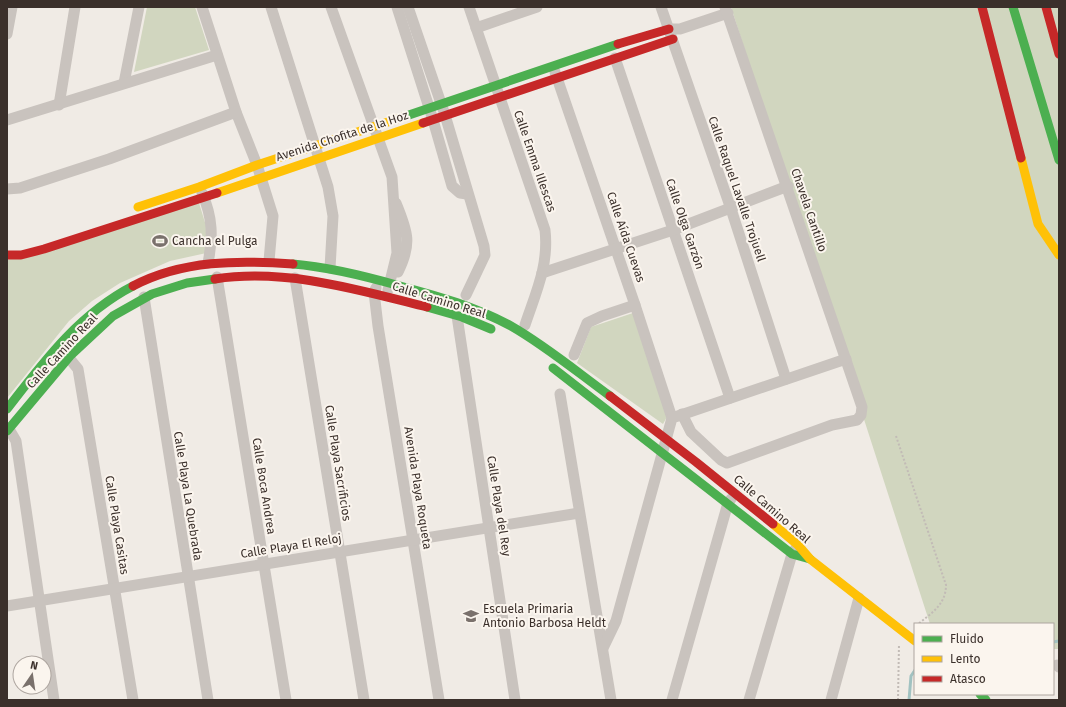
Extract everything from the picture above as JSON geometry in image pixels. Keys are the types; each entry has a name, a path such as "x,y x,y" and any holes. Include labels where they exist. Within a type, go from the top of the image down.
{"main road":[{"path":"982,7 1038,224 1052,247 1059,255"},
{"path":"1013,7 1059,160"},
{"path":"1046,7 1059,54"},
{"name":"Avenida Chofita de la Hoz","path":"7,255 20,255 44,249 204,198 261,177 557,79 615,58 674,32"},
{"name":"Avenida Chofita de la Hoz","path":"131,210 199,187 257,165 374,128 441,103 552,66 674,32"},
{"path":"116,214 119,224"},
{"path":"31,242 59,234"},
{"name":"Calle Camino Real","path":"7,409 48,358 78,324 96,308 130,286 153,276 208,263 269,262 330,268 459,302 523,334 667,437 736,492 798,545 810,559"},
{"name":"Calle Camino Real","path":"8,430 69,358 101,324 117,312 144,297 189,282 217,277 295,278 374,292 484,325 502,335"},
{"name":"Calle Camino Real","path":"546,362 792,554 810,559"},
{"path":"810,559 914,640"}],"street":[{"path":"7,34 12,7"},
{"path":"59,104 75,7"},
{"path":"124,83 139,7"},
{"path":"202,7 236,112 257,165 273,216 269,262"},
{"path":"271,7 328,187 333,216 330,268"},
{"path":"331,7 392,177 397,253 391,283 386,296"},
{"path":"397,7 434,120 452,186 460,193 467,194"},
{"path":"408,7 445,115 467,194 484,246 485,256 466,295"},
{"name":"Calle Emma Illescas","path":"469,7 545,230 547,248 542,273 525,325"},
{"path":"476,28 536,7"},
{"name":"Calle Raquel Lavalle Trojuell","path":"661,7 674,32 786,379"},
{"name":"Avenida Chofita de la Hoz","path":"674,32 726,10"},
{"name":"Chavela Cantillo","path":"726,10 788,186 862,407 861,416"},
{"path":"7,120 217,55"},
{"name":"Calle Olga Garzón","path":"615,58 730,398"},
{"name":"Calle Aída Cuevas","path":"552,66 635,305 677,416 690,432 721,460 727,462 804,434 832,425 857,420 861,416"},
{"path":"7,189 20,188 109,159 236,112"},
{"path":"542,273 674,230 788,186"},
{"path":"199,187 211,220 212,237 208,263"},
{"name":"Calle Boca Andrea","path":"217,277 286,700"},
{"name":"Calle Playa Sacrificios","path":"295,278 364,700"},
{"name":"Avenida Playa Roqueta","path":"378,280 374,292 378,326 439,700"},
{"name":"Calle Playa La Quebrada","path":"144,297 208,700"},
{"path":"574,355 587,324 602,316 635,305"},
{"name":"Calle Playa del Rey","path":"457,316 515,700"},
{"name":"Calle Playa Casitas","path":"69,358 78,369 133,700"},
{"path":"603,648 616,621 662,452 677,416 846,360"},
{"path":"560,394 611,700"},
{"path":"8,430 16,441 54,700"},
{"path":"672,700 728,503 736,492"},
{"name":"Calle Playa El Reloj","path":"7,606 188,577 263,563 579,513"},
{"path":"749,700 792,554 798,545"},
{"path":"832,700 859,598"}],"path":[{"path":"896,436 946,585 946,594 942,602 919,623"},
{"path":"898,700 899,639"}],"green space":[{"path":"147,7 195,7 209,50 134,72"},
{"path":"731,7 1059,7 1059,649 1054,649 1054,623 930,623"},
{"path":"199,203 207,229 211,252 170,261 120,283 92,301 69,321 7,398 7,260"},
{"path":"633,313 668,415 663,424 577,363 591,327"}],"waterway":[{"path":"1054,642 1059,641"},
{"path":"909,700 911,676 914,672"}],"traffic: fast":[{"path":"1013,7 1059,160"},
{"path":"403,117 618,44"},
{"path":"293,264 347,272 443,298 484,313 511,326 537,342 610,396"},
{"path":"7,431 70,356 113,316 152,294 187,283 215,279"},
{"path":"7,409 49,356 79,325 96,310 133,286"},
{"path":"427,307 462,317 491,329"},
{"path":"553,368 792,554 810,559"},
{"path":"981,695 986,700"}],"traffic: slow":[{"path":"138,207 199,187 257,165 403,117"},
{"path":"217,193 423,123"},
{"path":"1021,158 1038,224 1059,255"},
{"path":"773,524 798,545 810,559 914,640"}],"traffic: jam":[{"path":"982,7 1021,158"},
{"path":"1046,7 1059,54"},
{"path":"618,44 669,29"},
{"path":"423,123 673,39"},
{"path":"7,255 21,255 44,249 217,193"},
{"path":"133,286 152,277 171,271 211,264 232,262 293,264"},
{"path":"215,279 242,276 269,276 322,282 427,307"},
{"path":"610,396 696,462 773,524"}],"place":[{"name":"Cancha el Pulga","path":"160,241"},
{"name":"Escuela Primaria Antonio Barbosa Heldt","path":"471,616"}]}
